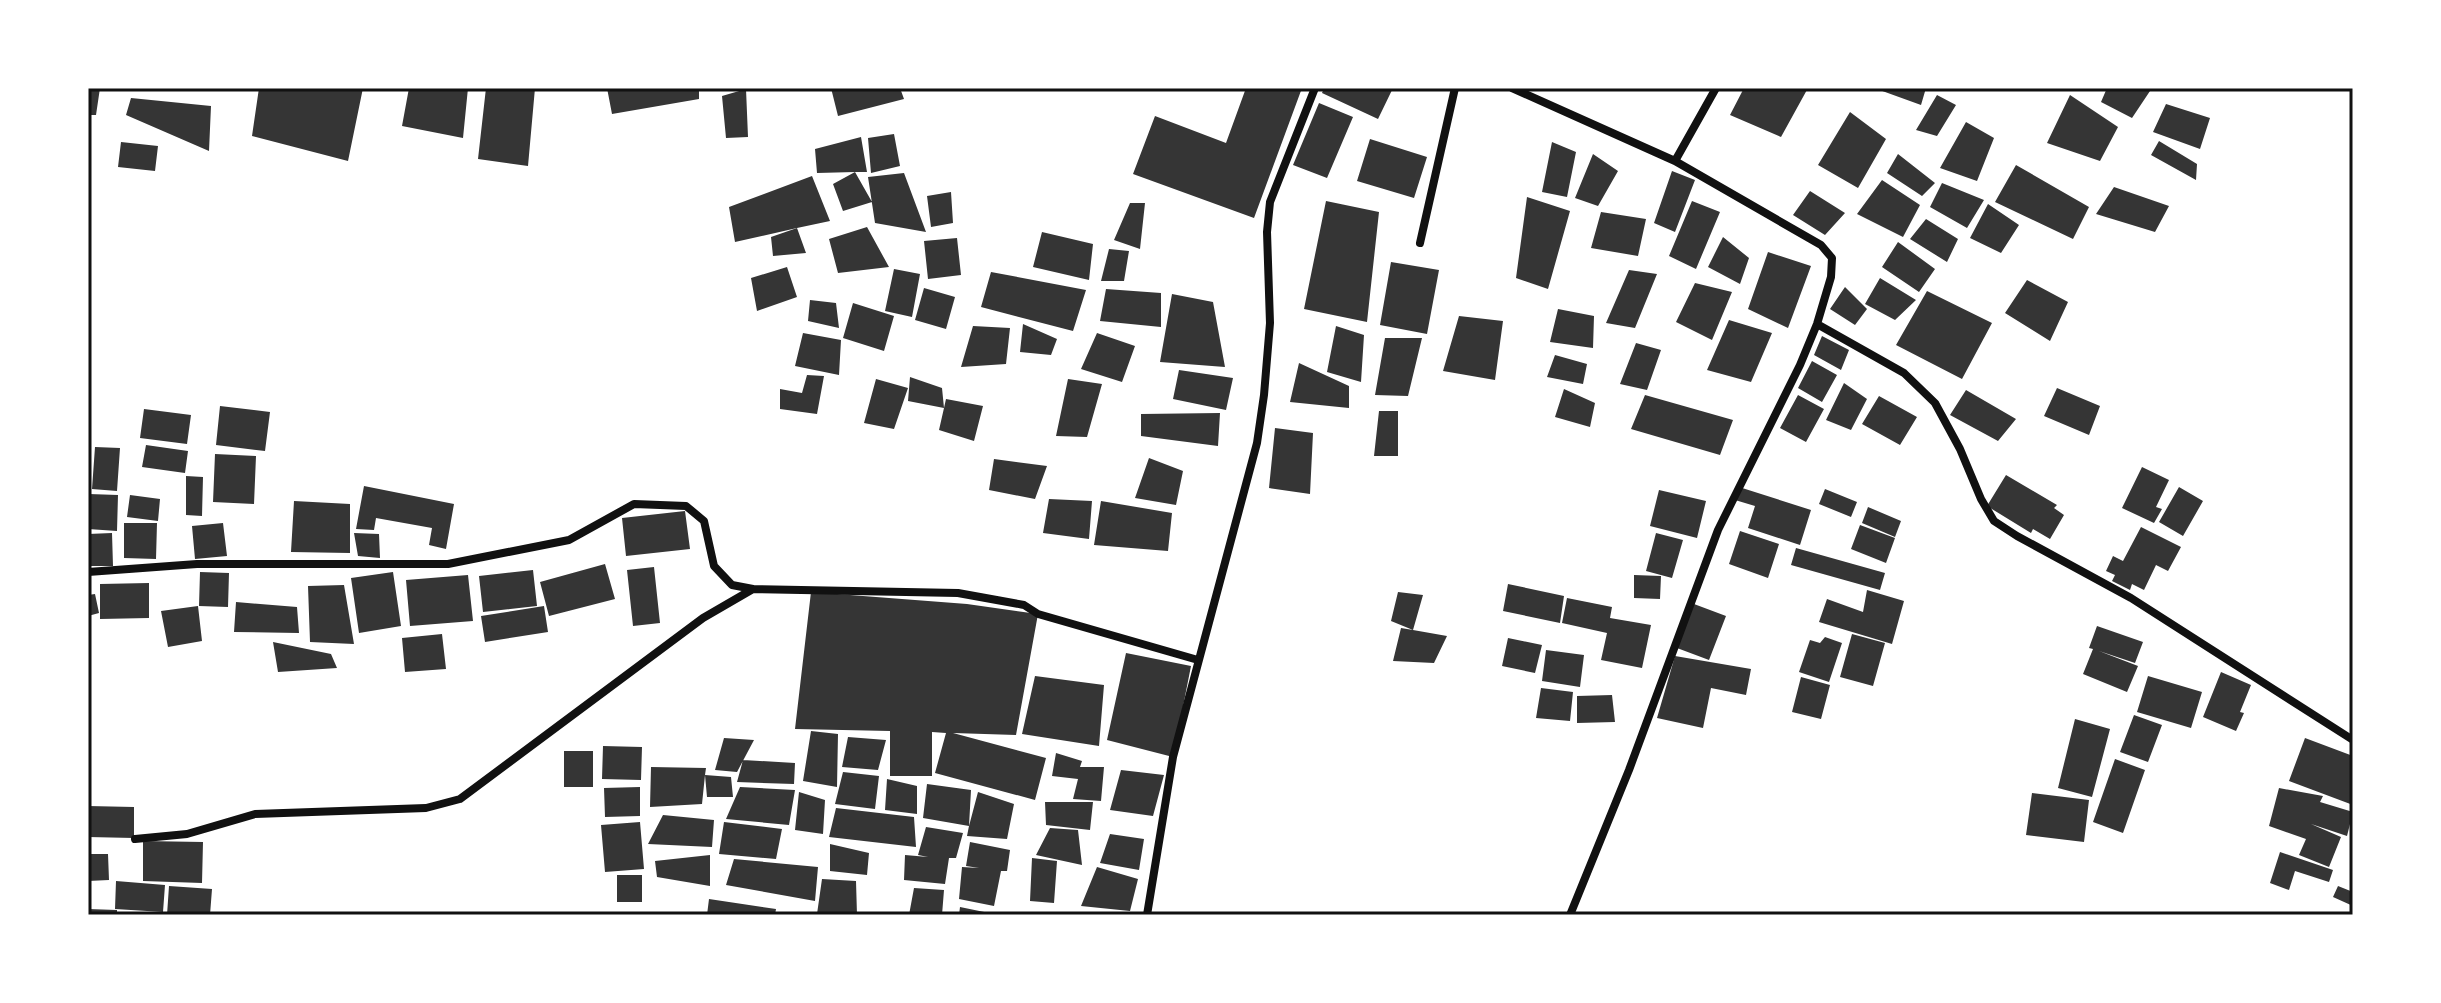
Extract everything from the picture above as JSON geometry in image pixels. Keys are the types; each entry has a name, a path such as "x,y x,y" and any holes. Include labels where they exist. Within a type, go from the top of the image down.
{"street":[{"path":"1147,915 1173,757 1259,431 1270,323 1267,232 1270,202 1315,88"},
{"path":"1420,243 1455,88"},
{"path":"1512,88 1675,161 1825,249 1832,258 1817,324 1800,365 1718,530 1629,770 1570,915"},
{"path":"1675,161 1716,88"},
{"path":"1817,324 1904,373 1935,403 1994,521 2131,598 2353,740"},
{"path":"88,572 197,564 448,564 569,540 634,504 686,506 704,521 714,566 732,585 753,589 958,593 1024,605 1038,614 1198,660"},
{"path":"135,839 187,834 255,814 426,808 460,799 703,618 753,589"}],"building":[{"path":"88,88 100,88 96,115 88,115"},
{"path":"259,88 363,88 348,161 252,136"},
{"path":"409,88 468,88 463,138 402,126"},
{"path":"486,88 535,88 528,166 478,159"},
{"path":"607,88 699,88 699,99 612,114"},
{"path":"831,88 900,88 904,99 838,116"},
{"path":"1246,88 1302,88 1254,218 1133,174 1155,116 1226,143"},
{"path":"1324,88 1393,88 1378,119 1322,93"},
{"path":"1744,88 1808,88 1781,137 1730,115"},
{"path":"1874,88 1926,88 1921,105"},
{"path":"2107,88 2152,88 2132,118 2101,102"},
{"path":"746,89 748,137 726,138 722,96"},
{"path":"1937,95 1956,105 1937,136 1916,130"},
{"path":"2070,95 2118,127 2100,161 2047,143"},
{"path":"131,98 211,106 209,151 126,115"},
{"path":"1319,103 1353,117 1327,178 1293,165"},
{"path":"2166,104 2210,118 2200,149 2153,132"},
{"path":"1850,112 1886,139 1858,188 1818,165"},
{"path":"1966,122 1994,138 1977,181 1940,168"},
{"path":"894,134 900,166 871,173 868,138"},
{"path":"861,137 867,172 817,173 815,149"},
{"path":"1370,139 1427,157 1414,198 1357,181"},
{"path":"2159,141 2197,164 2196,180 2151,155"},
{"path":"121,142 158,146 155,171 118,167"},
{"path":"1552,142 1576,152 1567,197 1542,192"},
{"path":"1593,154 1618,171 1598,206 1575,198"},
{"path":"1898,154 1935,183 1922,196 1887,173"},
{"path":"2016,165 2089,207 2073,239 1995,202"},
{"path":"1672,171 1695,180 1675,232 1654,223"},
{"path":"855,172 872,202 843,211 833,184"},
{"path":"904,173 926,232 875,223 868,177"},
{"path":"812,176 830,221 735,242 729,207"},
{"path":"1882,180 1920,205 1903,237 1857,214"},
{"path":"1942,183 1984,200 1967,228 1930,207"},
{"path":"2114,187 2169,206 2155,232 2096,214"},
{"path":"1810,191 1845,213 1825,235 1793,215"},
{"path":"951,192 953,223 931,227 927,196"},
{"path":"1527,197 1570,211 1548,289 1516,278"},
{"path":"1326,201 1379,212 1367,322 1304,309"},
{"path":"1692,201 1720,212 1696,269 1669,256"},
{"path":"1130,203 1145,203 1140,249 1114,240"},
{"path":"1988,204 2019,225 2001,253 1970,238"},
{"path":"1601,212 1646,219 1638,256 1591,248"},
{"path":"1926,219 1958,239 1947,262 1910,239"},
{"path":"867,227 889,267 838,273 829,239"},
{"path":"797,228 806,253 773,256 771,237"},
{"path":"1042,232 1093,244 1089,280 1033,267"},
{"path":"1723,237 1749,258 1740,284 1708,267"},
{"path":"957,238 961,275 928,279 924,241"},
{"path":"1898,242 1935,269 1919,292 1882,267"},
{"path":"1109,249 1129,251 1124,281 1101,281"},
{"path":"1768,252 1811,266 1788,328 1748,309"},
{"path":"1391,262 1439,270 1427,334 1380,325"},
{"path":"787,267 797,297 757,311 751,278"},
{"path":"894,269 920,274 912,317 885,311"},
{"path":"1629,270 1657,274 1635,328 1606,323"},
{"path":"991,272 1086,290 1073,331 981,307"},
{"path":"1880,278 1916,300 1895,320 1865,304"},
{"path":"2027,280 2068,302 2050,341 2005,313"},
{"path":"1695,283 1732,292 1712,340 1676,322"},
{"path":"1845,287 1867,309 1855,325 1830,309"},
{"path":"924,288 955,297 946,329 915,320"},
{"path":"1106,289 1161,293 1161,327 1100,321"},
{"path":"1927,291 1992,323 1962,379 1896,345"},
{"path":"1172,294 1213,302 1225,367 1160,362"},
{"path":"810,300 836,303 839,328 808,321"},
{"path":"853,303 894,316 884,351 843,338"},
{"path":"1558,309 1594,316 1593,348 1550,342"},
{"path":"1459,316 1503,321 1495,380 1443,371"},
{"path":"1729,320 1772,333 1751,382 1707,370"},
{"path":"1023,324 1057,339 1051,355 1020,352"},
{"path":"973,326 1010,328 1006,364 961,367"},
{"path":"1336,326 1364,335 1361,382 1327,372"},
{"path":"803,333 841,340 839,375 795,366"},
{"path":"1097,333 1135,346 1122,382 1081,369"},
{"path":"1822,336 1849,350 1841,370 1814,355"},
{"path":"1385,338 1422,338 1408,396 1375,395"},
{"path":"1636,343 1661,350 1647,390 1620,384"},
{"path":"1555,355 1587,364 1583,384 1547,377"},
{"path":"1812,361 1837,375 1822,402 1798,388"},
{"path":"1299,363 1349,386 1349,408 1290,402"},
{"path":"1179,370 1233,378 1226,410 1173,399"},
{"path":"807,375 824,376 817,414 780,409 780,389 802,393"},
{"path":"910,377 942,388 944,408 908,401"},
{"path":"876,379 908,388 894,429 864,423"},
{"path":"1068,379 1102,384 1087,437 1056,436"},
{"path":"1844,383 1867,399 1851,430 1826,420"},
{"path":"2057,388 2100,406 2089,435 2044,416"},
{"path":"1564,389 1595,403 1590,427 1555,417"},
{"path":"1966,390 2016,419 1998,441 1950,415"},
{"path":"1645,395 1733,420 1720,455 1631,429"},
{"path":"1798,395 1824,409 1806,442 1780,428"},
{"path":"1879,396 1917,417 1900,445 1862,424"},
{"path":"946,399 983,406 974,441 939,430"},
{"path":"220,406 270,412 265,451 216,445"},
{"path":"144,409 191,415 187,444 140,438"},
{"path":"1379,411 1398,411 1398,456 1374,456"},
{"path":"1220,413 1218,446 1141,436 1141,414"},
{"path":"1275,428 1313,433 1310,494 1269,488"},
{"path":"146,445 188,451 185,473 142,467"},
{"path":"95,447 120,448 117,491 92,489"},
{"path":"215,454 256,456 254,504 213,502"},
{"path":"1149,458 1183,471 1176,505 1135,498"},
{"path":"994,459 1047,466 1035,499 989,490"},
{"path":"2142,467 2169,480 2156,507 2162,509 2154,523 2122,508"},
{"path":"2006,475 2057,505 2054,508 2064,515 2050,539 2033,529 2031,533 1987,506"},
{"path":"186,476 203,477 202,516 186,515"},
{"path":"364,486 454,504 446,549 429,545 432,528 376,518 374,530 356,529"},
{"path":"1739,487 1811,510 1800,545 1748,528 1755,506 1735,500"},
{"path":"2179,487 2203,501 2183,536 2159,522"},
{"path":"1825,489 1857,502 1851,517 1819,504"},
{"path":"1659,490 1706,501 1697,538 1650,526"},
{"path":"89,494 118,495 117,531 88,529"},
{"path":"130,495 160,499 158,521 127,517"},
{"path":"1049,499 1092,501 1089,539 1043,533"},
{"path":"294,501 350,504 350,553 291,552"},
{"path":"1101,501 1172,513 1168,551 1094,545"},
{"path":"1868,507 1901,521 1895,537 1862,523"},
{"path":"685,511 690,549 626,556 622,518"},
{"path":"124,523 157,523 156,559 124,558"},
{"path":"223,523 227,556 195,559 192,526"},
{"path":"1860,525 1895,538 1886,563 1851,549"},
{"path":"2141,527 2181,547 2168,571 2156,565 2144,590 2132,584 2130,590 2112,581 2115,575 2106,571 2113,556 2123,561"},
{"path":"1740,531 1779,544 1768,578 1729,564"},
{"path":"112,533 113,566 88,566 88,534"},
{"path":"354,533 379,534 380,558 358,556"},
{"path":"1656,533 1683,540 1672,578 1646,571"},
{"path":"1796,548 1885,573 1880,590 1791,565"},
{"path":"605,564 615,599 549,616 540,582"},
{"path":"654,567 660,623 633,626 627,570"},
{"path":"533,570 537,606 483,612 479,576"},
{"path":"200,572 229,573 228,607 199,606"},
{"path":"393,572 401,626 359,633 351,578"},
{"path":"468,575 473,621 410,626 406,580"},
{"path":"1634,575 1661,576 1660,599 1634,598"},
{"path":"149,583 149,618 100,619 100,584"},
{"path":"1508,584 1564,596 1560,623 1503,611"},
{"path":"344,585 354,644 310,642 308,586"},
{"path":"1867,590 1904,601 1892,644 1819,622 1827,599 1863,612"},
{"path":"811,592 967,604 1038,614 1016,735 953,733 1046,758 1035,800 935,773 946,733 932,732 932,776 890,776 890,731 795,729"},
{"path":"1398,592 1423,595 1413,630 1391,621"},
{"path":"95,594 99,613 88,616 88,595"},
{"path":"1567,598 1612,607 1610,618 1651,625 1642,668 1601,660 1607,633 1562,623"},
{"path":"236,602 297,607 299,633 234,632"},
{"path":"1694,604 1726,616 1709,660 1677,648"},
{"path":"198,606 202,641 168,647 161,611"},
{"path":"544,606 548,632 485,642 481,616"},
{"path":"2097,626 2143,642 2135,663 2099,651 2138,666 2127,692 2083,674 2093,649 2089,648"},
{"path":"1401,628 1447,636 1434,663 1393,661"},
{"path":"442,634 446,669 405,672 402,638"},
{"path":"1852,634 1885,643 1873,686 1840,677"},
{"path":"1825,637 1842,643 1829,682 1799,672 1810,640 1820,643"},
{"path":"1508,638 1542,645 1535,673 1502,666"},
{"path":"273,642 331,654 337,668 278,672"},
{"path":"1546,650 1584,655 1580,687 1542,681"},
{"path":"1126,653 1191,666 1173,757 1107,740"},
{"path":"1675,656 1751,669 1746,695 1711,688 1703,728 1657,718"},
{"path":"2221,672 2251,685 2236,731 2203,717"},
{"path":"1035,676 1104,685 1099,746 1022,734"},
{"path":"2148,676 2202,692 2191,728 2137,712"},
{"path":"1801,677 1830,685 1821,719 1792,712"},
{"path":"1541,688 1573,692 1570,721 1536,718"},
{"path":"1612,695 1615,722 1577,723 1577,696"},
{"path":"2134,715 2162,725 2148,762 2120,752"},
{"path":"2075,719 2110,729 2092,797 2058,788"},
{"path":"811,731 838,734 837,787 803,781"},
{"path":"848,737 886,740 878,770 842,767"},
{"path":"724,738 754,740 737,772 715,770"},
{"path":"2305,738 2353,756 2353,805 2289,781"},
{"path":"603,746 642,747 641,780 602,779"},
{"path":"564,751 593,751 593,787 564,787"},
{"path":"1056,753 1082,761 1080,767 1104,767 1101,801 1073,799 1078,779 1052,776"},
{"path":"2115,759 2145,770 2123,833 2093,822"},
{"path":"743,760 795,763 794,784 737,782"},
{"path":"651,767 706,768 702,804 650,807"},
{"path":"1121,770 1164,775 1153,816 1110,810"},
{"path":"843,772 879,776 875,809 835,804"},
{"path":"705,775 731,777 733,797 707,797"},
{"path":"887,779 917,786 917,814 885,810"},
{"path":"927,784 971,790 969,826 923,818"},
{"path":"640,787 640,816 605,817 604,788"},
{"path":"740,787 795,790 789,825 726,819"},
{"path":"2279,788 2323,796 2320,802 2353,812 2347,836 2311,824 2341,837 2329,867 2299,855 2306,839 2269,826"},
{"path":"799,792 825,800 823,834 795,830"},
{"path":"978,792 1014,804 1007,839 967,836"},
{"path":"2032,793 2089,800 2084,842 2026,835"},
{"path":"1045,802 1093,802 1090,830 1046,825"},
{"path":"88,806 134,807 134,838 88,837"},
{"path":"836,808 914,817 916,847 829,837"},
{"path":"663,815 714,820 712,847 648,844"},
{"path":"640,822 644,869 605,872 601,825"},
{"path":"724,822 782,829 776,859 719,854"},
{"path":"926,827 963,833 956,858 949,858 945,884 904,880 905,855 928,857 918,855"},
{"path":"1050,828 1078,830 1082,865 1036,855"},
{"path":"1110,834 1144,839 1139,870 1100,863"},
{"path":"143,841 203,842 202,883 143,881"},
{"path":"970,842 1010,850 1007,871 1001,871 994,906 959,899 962,867 979,868 966,866"},
{"path":"830,844 869,853 867,875 830,871"},
{"path":"2280,852 2333,870 2329,882 2295,871 2289,890 2270,883"},
{"path":"88,854 108,854 109,880 88,881"},
{"path":"710,855 710,886 657,877 655,861"},
{"path":"1032,858 1057,861 1054,903 1030,901"},
{"path":"734,859 818,867 815,901 726,885"},
{"path":"1097,867 1138,879 1130,911 1081,906"},
{"path":"617,875 642,875 642,902 617,902"},
{"path":"822,879 856,881 857,915 817,914"},
{"path":"116,881 165,885 163,912 115,909"},
{"path":"169,886 212,889 210,915 167,915"},
{"path":"2338,886 2353,892 2353,906 2333,897"},
{"path":"914,888 944,890 942,915 909,915"},
{"path":"709,899 776,909 775,915 707,915"},
{"path":"960,907 994,914 994,915 959,915"},
{"path":"88,909 117,910 117,915 88,915"}]}
